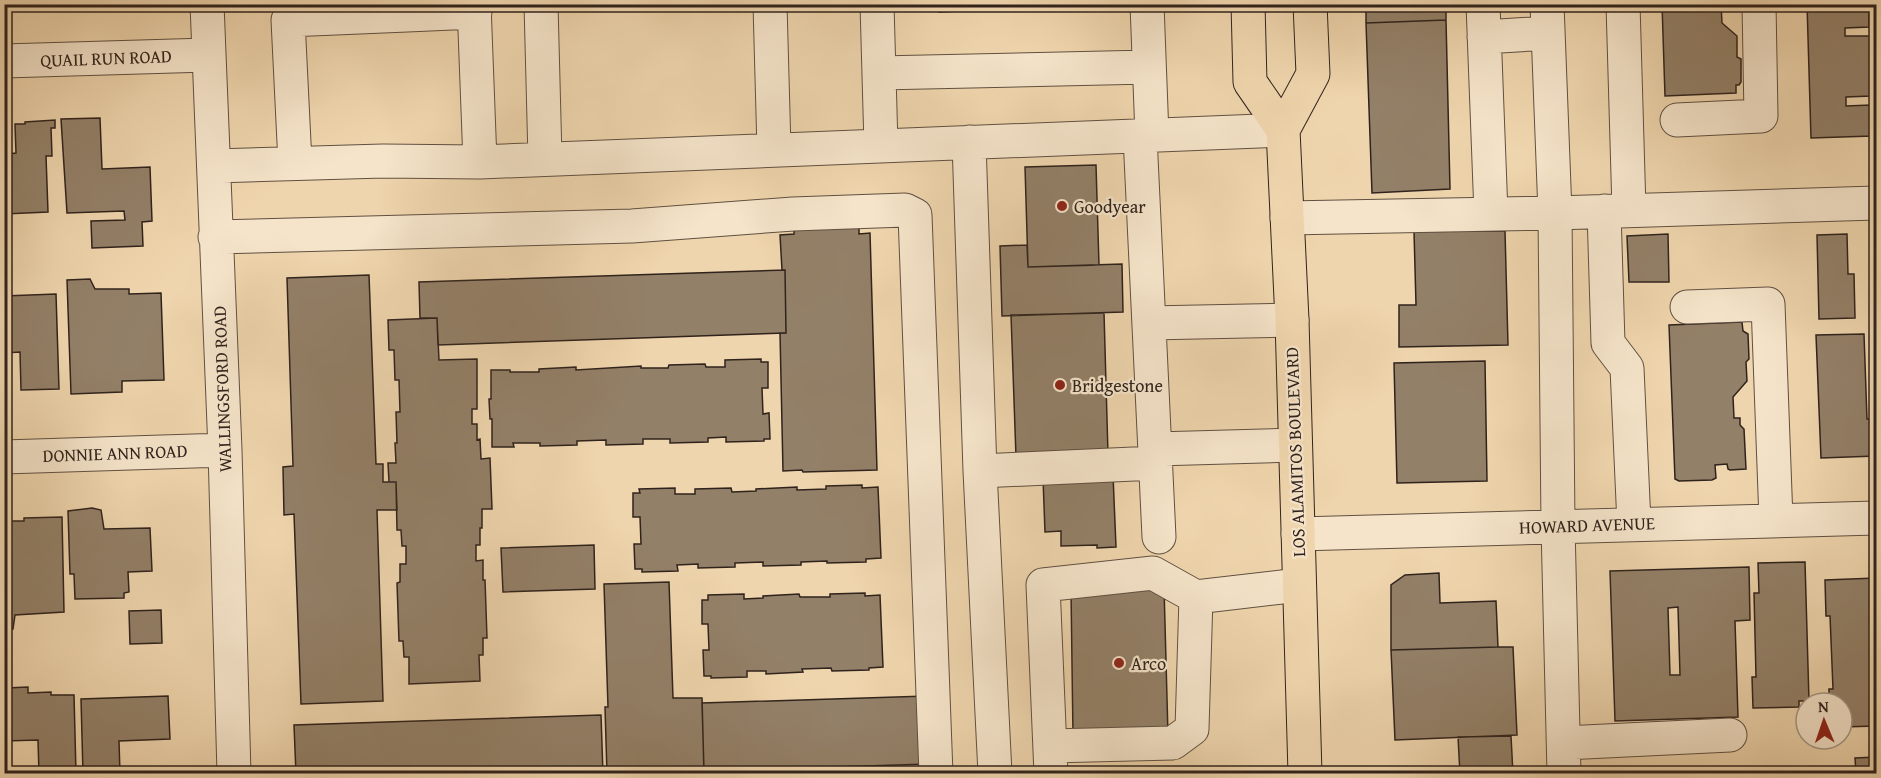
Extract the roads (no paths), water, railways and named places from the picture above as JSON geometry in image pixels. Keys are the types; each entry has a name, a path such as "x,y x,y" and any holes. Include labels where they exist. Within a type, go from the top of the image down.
{"main road":[{"path":"1248,4 1250,82 1283,130"},
{"name":"LOS ALAMITOS BOULEVARD","path":"1305,774 1292,320 1283,130 1312,74 1310,4"}],"street":[{"name":"WALLINGSFORD ROAD","path":"207,4 225,450 234,774"},
{"path":"541,4 544,159"},
{"path":"770,4 774,150"},
{"path":"877,4 881,146"},
{"path":"1146,4 1149,67 1146,136 1149,323 1159,537"},
{"path":"1483,4 1491,214"},
{"path":"1623,4 1616,210 1608,343 1627,368 1634,524"},
{"path":"1677,120 1761,116 1759,4"},
{"path":"296,163 288,20 375,16 407,10 474,8 480,162"},
{"path":"1484,36 1548,19 1555,213 1558,526 1564,758 1730,735"},
{"name":"QUAIL RUN ROAD","path":"4,61 208,55"},
{"path":"879,73 1149,67"},
{"path":"214,166 383,161 480,162 1283,130"},
{"path":"969,142 980,471 995,774"},
{"path":"1287,218 1555,213 1876,203"},
{"path":"215,237 632,226 793,214 905,210 915,215 936,774"},
{"path":"1688,307 1768,304 1776,520"},
{"path":"1149,323 1292,320"},
{"path":"980,471 1295,445"},
{"name":"DONNIE ANN ROAD","path":"4,457 225,450"},
{"name":"HOWARD AVENUE","path":"1298,534 1876,518"},
{"path":"1197,597 1192,729 1173,743 1050,760 1043,585 1153,573 1197,597 1299,585"}],"place":[{"name":"Goodyear","path":"1062,206"},
{"name":"Bridgestone","path":"1060,385"},
{"name":"Arco","path":"1119,663"}]}
